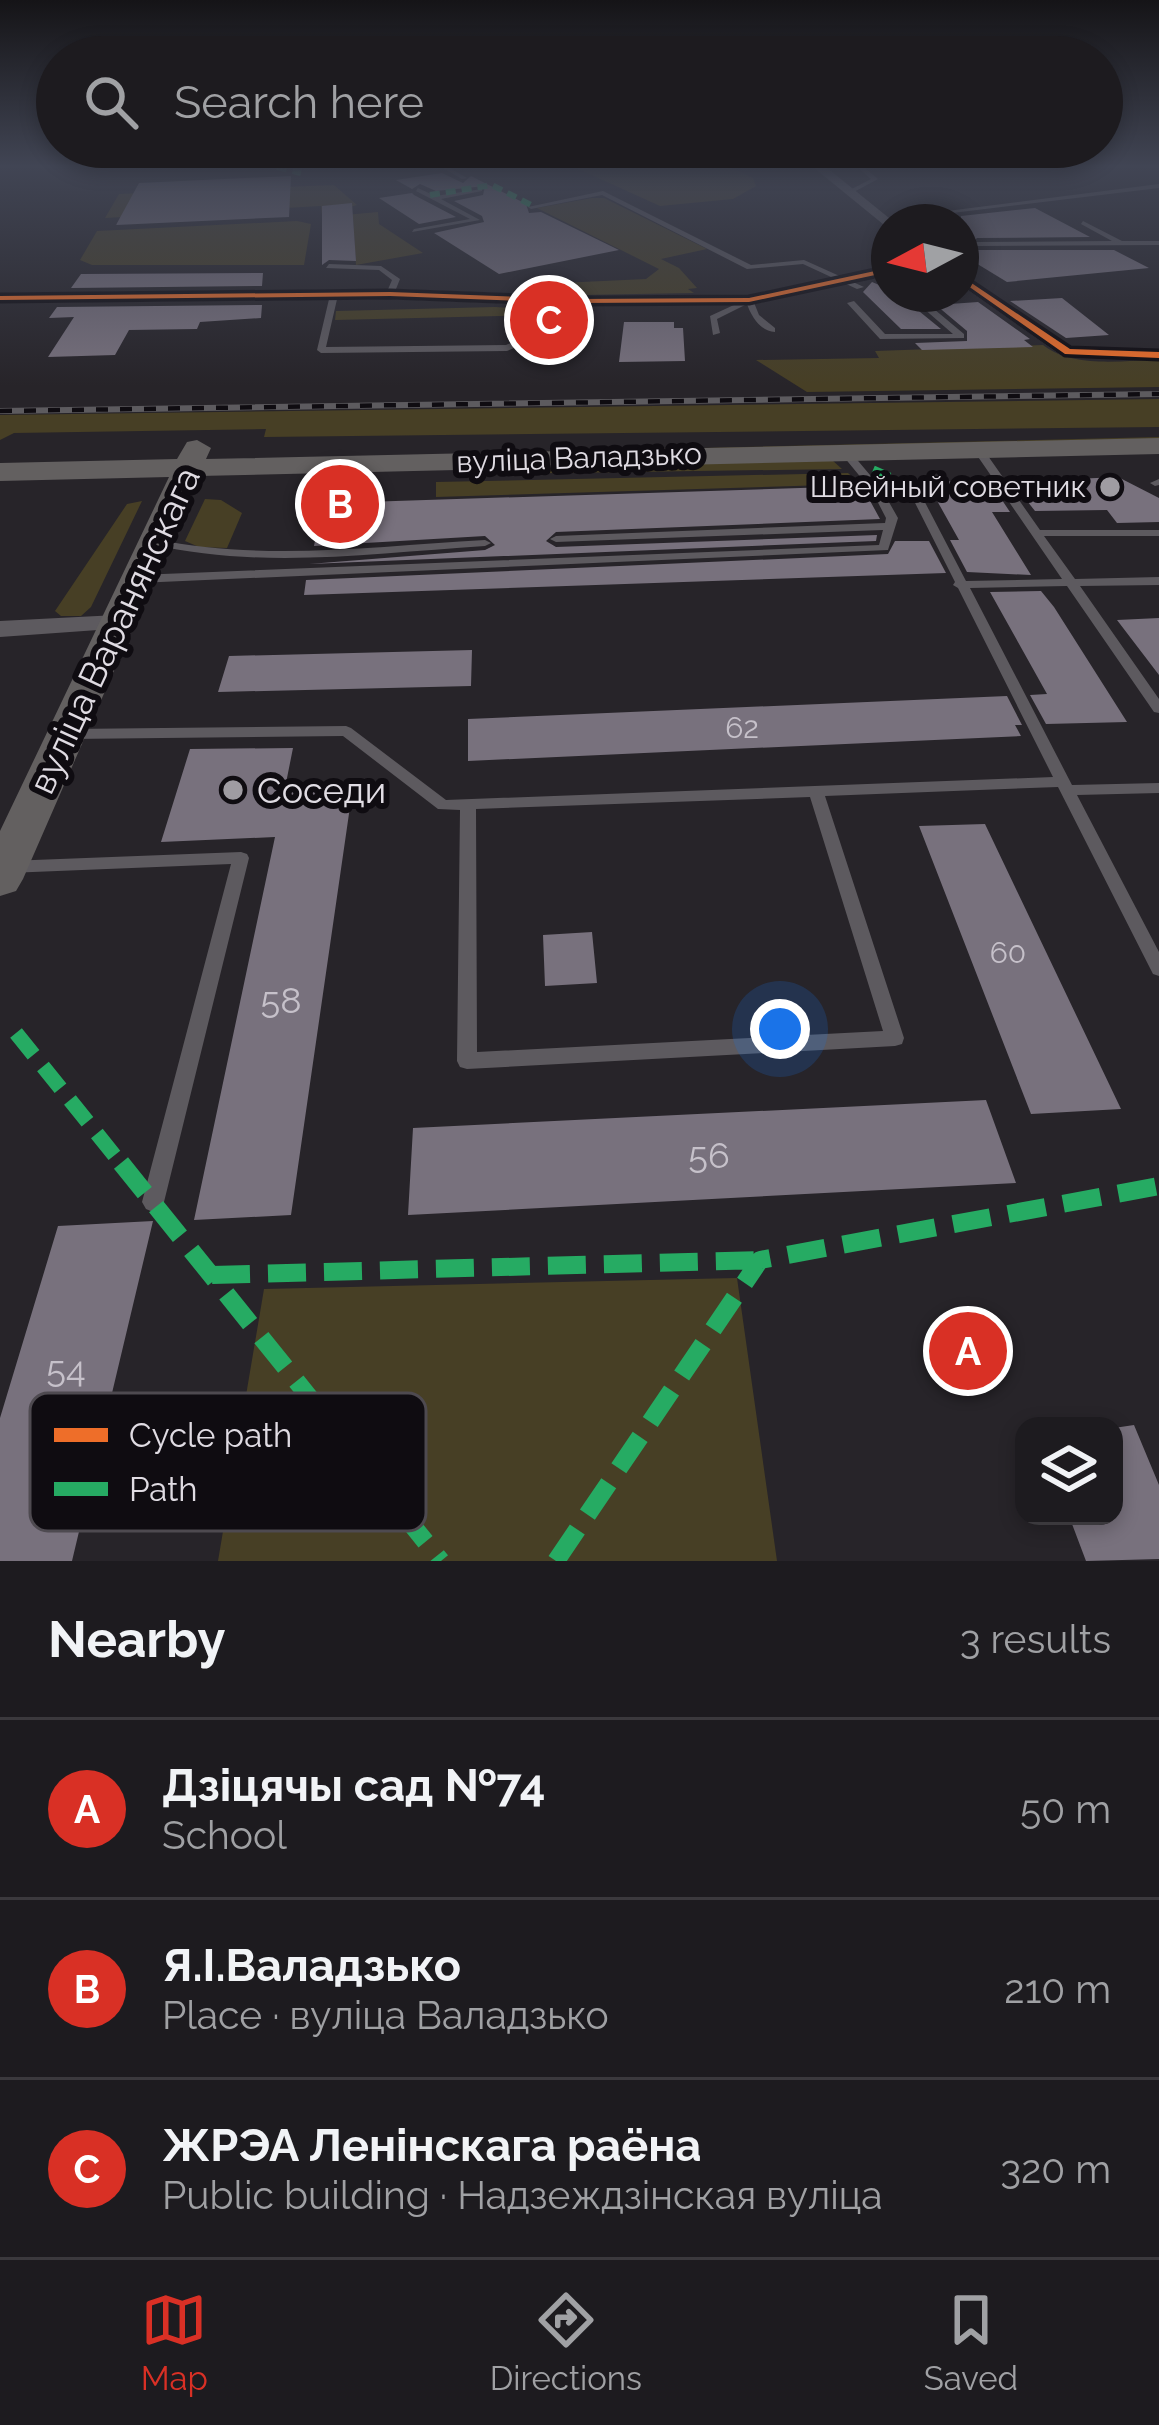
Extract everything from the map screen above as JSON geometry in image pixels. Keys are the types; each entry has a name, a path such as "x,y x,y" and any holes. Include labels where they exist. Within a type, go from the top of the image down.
{"main road":[{"name":"вуліца Валадзько","path":"0,472 193,459 1159,431"},
{"name":"вуліца Валадзько","path":"0,450 193,459 1159,446"},
{"name":"вуліца Варанянскага","path":"3,873 193,459"}],"street":[{"path":"0,298 390,294 576,302 749,300 842,279 871,278"},
{"path":"979,291 1053,346 1089,356 1159,355"},
{"path":"0,629 117,623"}],"lane":[{"path":"696,240 750,267 804,262 842,279"},
{"path":"1115,240 1121,243"},
{"path":"979,244 1159,243"},
{"path":"328,266 381,268 396,279 390,294"},
{"path":"865,280 871,281"},
{"path":"334,295 320,350 507,348 525,340 579,339 576,302"},
{"path":"716,333 713,318 749,300 755,316 772,330"},
{"path":"851,303 883,337 961,336 932,312"},
{"path":"977,448 1159,709"},
{"path":"138,579 884,548 892,518 877,490 844,451"},
{"path":"912,488 1159,969"},
{"path":"556,538 890,526"},
{"path":"1037,533 1159,533"},
{"path":"652,535 657,557"},
{"path":"154,542 189,552 242,554 484,543"},
{"path":"959,585 1159,581"},
{"path":"1137,677 1159,676"},
{"path":"67,734 346,731 443,805 816,791 1159,788"},
{"path":"468,804 467,1061 895,1037 816,791"},
{"path":"3,873 241,858 153,1202"}],"shaded area":[{"path":"92,240 308,240 304,265 92,265 80,260"},
{"path":"354,240 403,240 423,253 356,265"},
{"path":"601,240 689,240 707,249 661,259 679,268 697,288 688,289 694,293 524,296 563,294 560,283 646,279 659,269"},
{"path":"495,307 545,315 335,320 336,311"},
{"path":"1043,345 1084,360 1159,360 1159,387 807,392 756,360 879,358 875,351"},
{"path":"1159,399 1159,427 264,437 266,429 14,433 0,440 0,415"},
{"path":"1159,437 1159,439 251,459"},
{"path":"832,460 842,469 487,474 557,465"},
{"path":"848,473 860,484 436,497 436,482"},
{"path":"205,499 221,500 242,513 227,548 199,547 185,541"},
{"path":"142,501 91,607 81,616 61,616 55,611 127,504"},
{"path":"737,1278 777,1561 218,1561 223,1531 426,1531 426,1393 246,1393 264,1289"}],"building":[{"path":"322,240 355,240 356,261 329,260 322,265"},
{"path":"445,240 598,240 619,250 499,274"},
{"path":"979,250 1114,250 1149,268 1007,282 979,265"},
{"path":"263,273 262,286 71,288 81,274"},
{"path":"1062,298 1109,335 1066,338 1010,301"},
{"path":"979,303 1030,339 1024,340 1033,347 922,350 915,343 967,341 967,331 944,312 979,312"},
{"path":"262,305 261,318 200,322 197,329 129,330 115,355 48,357 74,317 49,318 57,307"},
{"path":"884,312 920,312 941,329 901,329"},
{"path":"624,322 674,322 674,328 683,328 685,361 619,362"},
{"path":"1118,477 1159,498 1159,522 1117,523 1107,510 1035,511 1012,482"},
{"path":"926,481 990,482 1010,512 992,512 1031,575 967,572 950,540 959,540"},
{"path":"862,486 880,519 556,532 546,541 556,547 877,535 876,541 309,564 485,550 495,545 485,536 314,546 319,518 331,518 334,503"},
{"path":"895,541 929,541 946,573 304,595 306,580 888,554"},
{"path":"1041,591 1127,722 1046,724 1030,695 1047,694 990,592"},
{"path":"1159,618 1159,675 1117,620"},
{"path":"472,650 471,686 218,692 229,656"},
{"path":"1007,696 1022,725 1015,725 1021,736 468,761 468,719"},
{"path":"293,748 285,788 353,786 291,1215 194,1220 275,837 161,842 190,749"},
{"path":"985,824 1121,1109 1031,1114 919,826"},
{"path":"592,932 597,983 545,986 543,935"},
{"path":"986,1100 1016,1183 408,1215 413,1128"},
{"path":"153,1221 112,1393 30,1393 30,1531 79,1531 72,1561 0,1561 0,1418 58,1226"},
{"path":"1134,1425 1159,1485 1159,1559 1086,1561 1072,1525 1123,1525 1123,1427"}],"railway":[{"path":"0,411 1159,394"}],"marked path":[{"path":"873,470 912,487"},
{"path":"16,1033 306,1393"},
{"path":"556,1561 760,1260 1159,1186"},
{"path":"212,1275 760,1260"},
{"path":"417,1531 441,1561"}],"cycle path":[{"path":"0,298 390,294 576,301 749,300 871,274"},
{"path":"979,290 1068,352 1159,355"}],"place":[{"name":"ЖРЭА Ленінскага раёна","path":"549,320"},
{"name":"Швейный советник","path":"1110,487"},
{"name":"Я.І.Валадзько","path":"340,504"},
{"name":"Соседи","path":"233,790"},
{"name":"Дзіцячы сад №74","path":"968,1351"}]}
